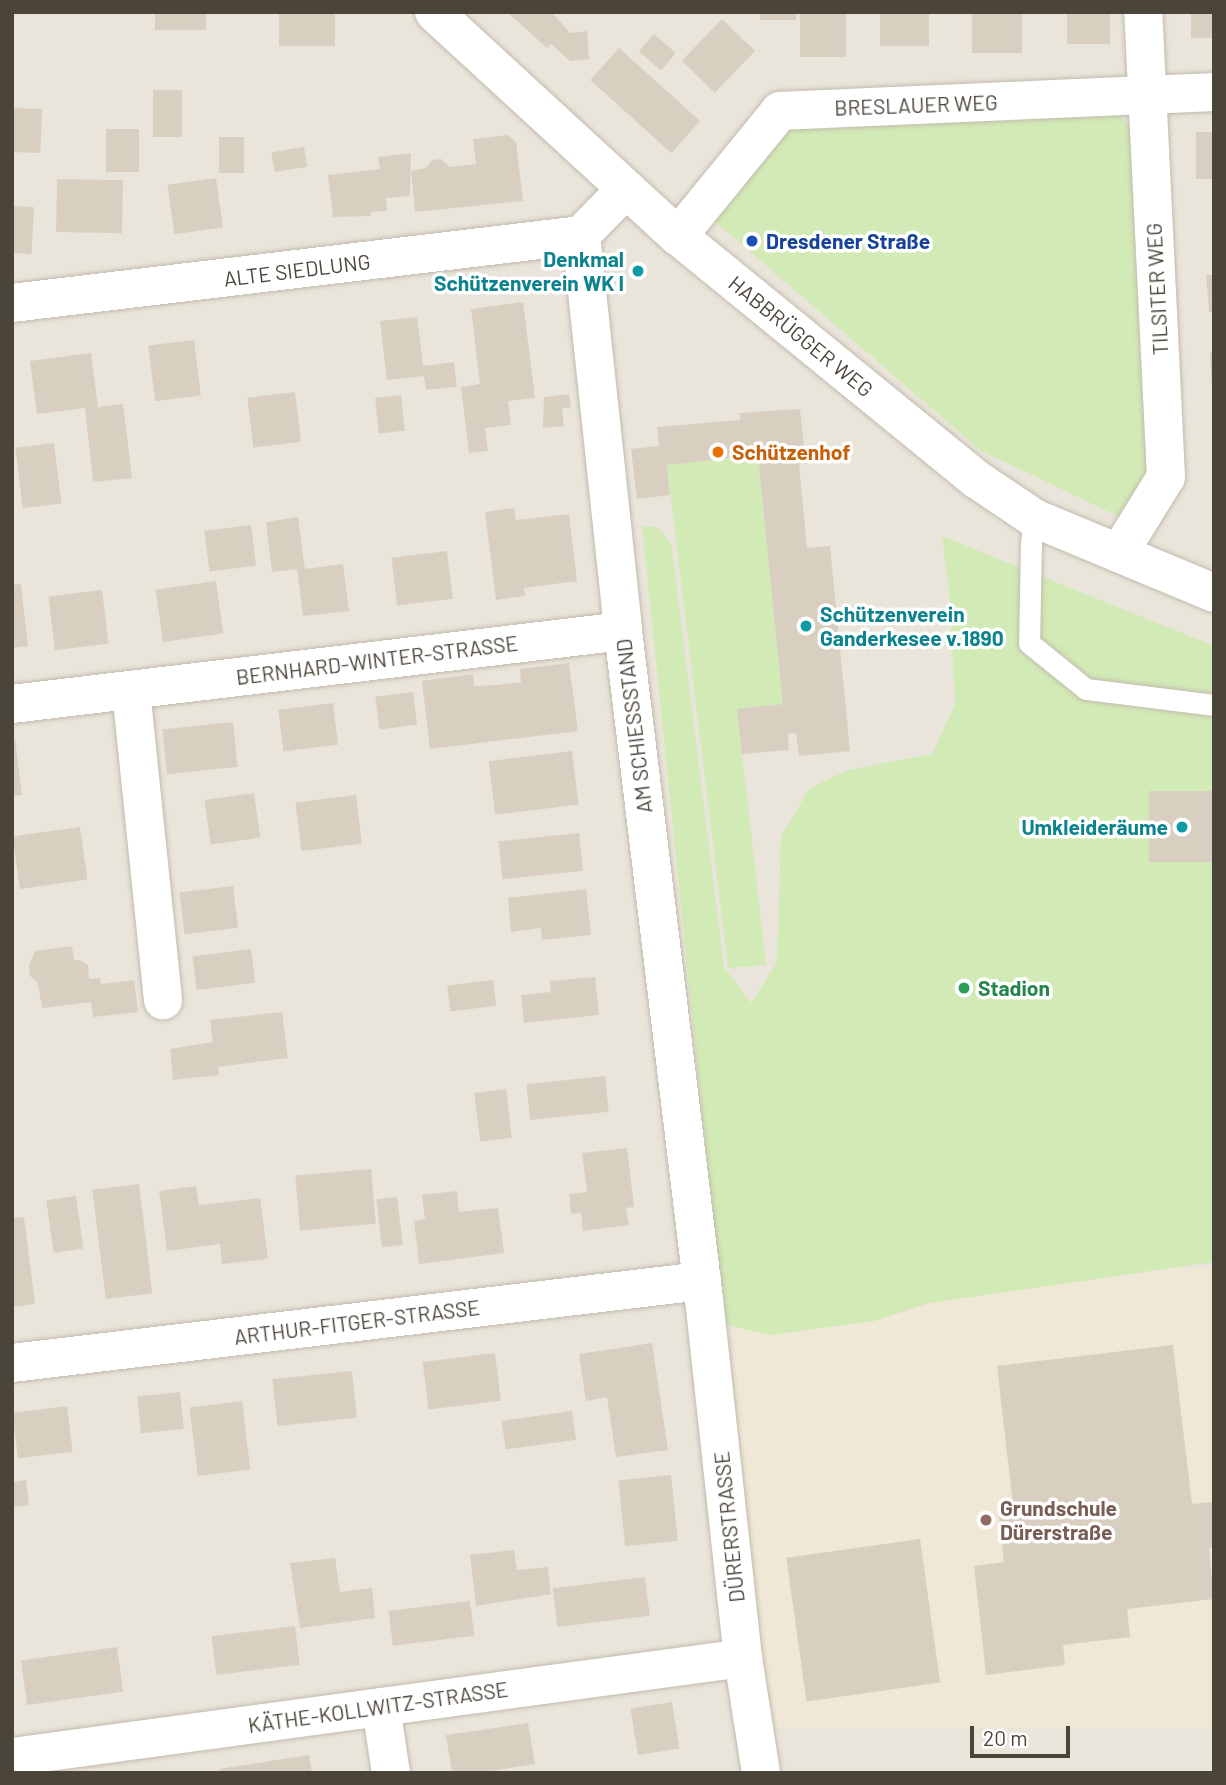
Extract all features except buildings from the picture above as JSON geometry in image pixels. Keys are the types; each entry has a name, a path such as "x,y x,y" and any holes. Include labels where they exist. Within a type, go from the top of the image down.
{"street":[{"name":"HABBRÜGGER WEG","path":"434,12 678,236 976,479 1034,518 1214,593"},
{"name":"TILSITER WEG","path":"1119,553 1166,477 1143,12"},
{"name":"BRESLAUER WEG","path":"678,236 780,111 1214,92"},
{"path":"581,235 626,189"},
{"name":"ALTE SIEDLUNG","path":"12,303 581,235"},
{"name":"AM SCHIESSSTAND","path":"581,235 623,631 702,1280"},
{"name":"BERNHARD-WINTER-STRASSE","path":"12,704 623,631"},
{"path":"131,690 163,1000"},
{"name":"ARTHUR-FITGER-STRASSE","path":"12,1363 702,1280"},
{"name":"DÜRERSTRASSE","path":"702,1280 743,1658 761,1773"},
{"name":"KÄTHE-KOLLWITZ-STRASSE","path":"18,1762 381,1707 743,1658"},
{"path":"381,1707 391,1773"}],"lane":[{"path":"1034,518 1029,643 1086,689 1214,705"}],"shaded area":[{"path":"12,12 1214,12 1214,1773 12,1773"},
{"name":"Grundschule Dürerstraße","path":"733,1268 1214,1268 1214,1728 733,1728"}],"green space":[{"path":"1116,112 1132,130 1159,473 1128,521 980,450 711,218 788,128"},
{"path":"758,455 783,704 737,709 766,965 728,968 667,465"},
{"path":"642,526 657,527 671,543 724,967 751,1003 777,962 781,836 810,788 848,770 932,754 955,705 950,599 942,536 1214,646 1214,1262 929,1303 874,1321 770,1335 724,1324"}],"place":[{"name":"Dresdener Straße","path":"752,241"},
{"name":"Denkmal Schützenverein WK I","path":"638,271"},
{"name":"Schützenhof","path":"718,452"},
{"name":"Schützenverein Ganderkesee v.1890","path":"806,626"},
{"name":"Umkleideräume","path":"1182,827"},
{"name":"Stadion","path":"964,988"},
{"name":"Grundschule Dürerstraße","path":"986,1520"}]}
